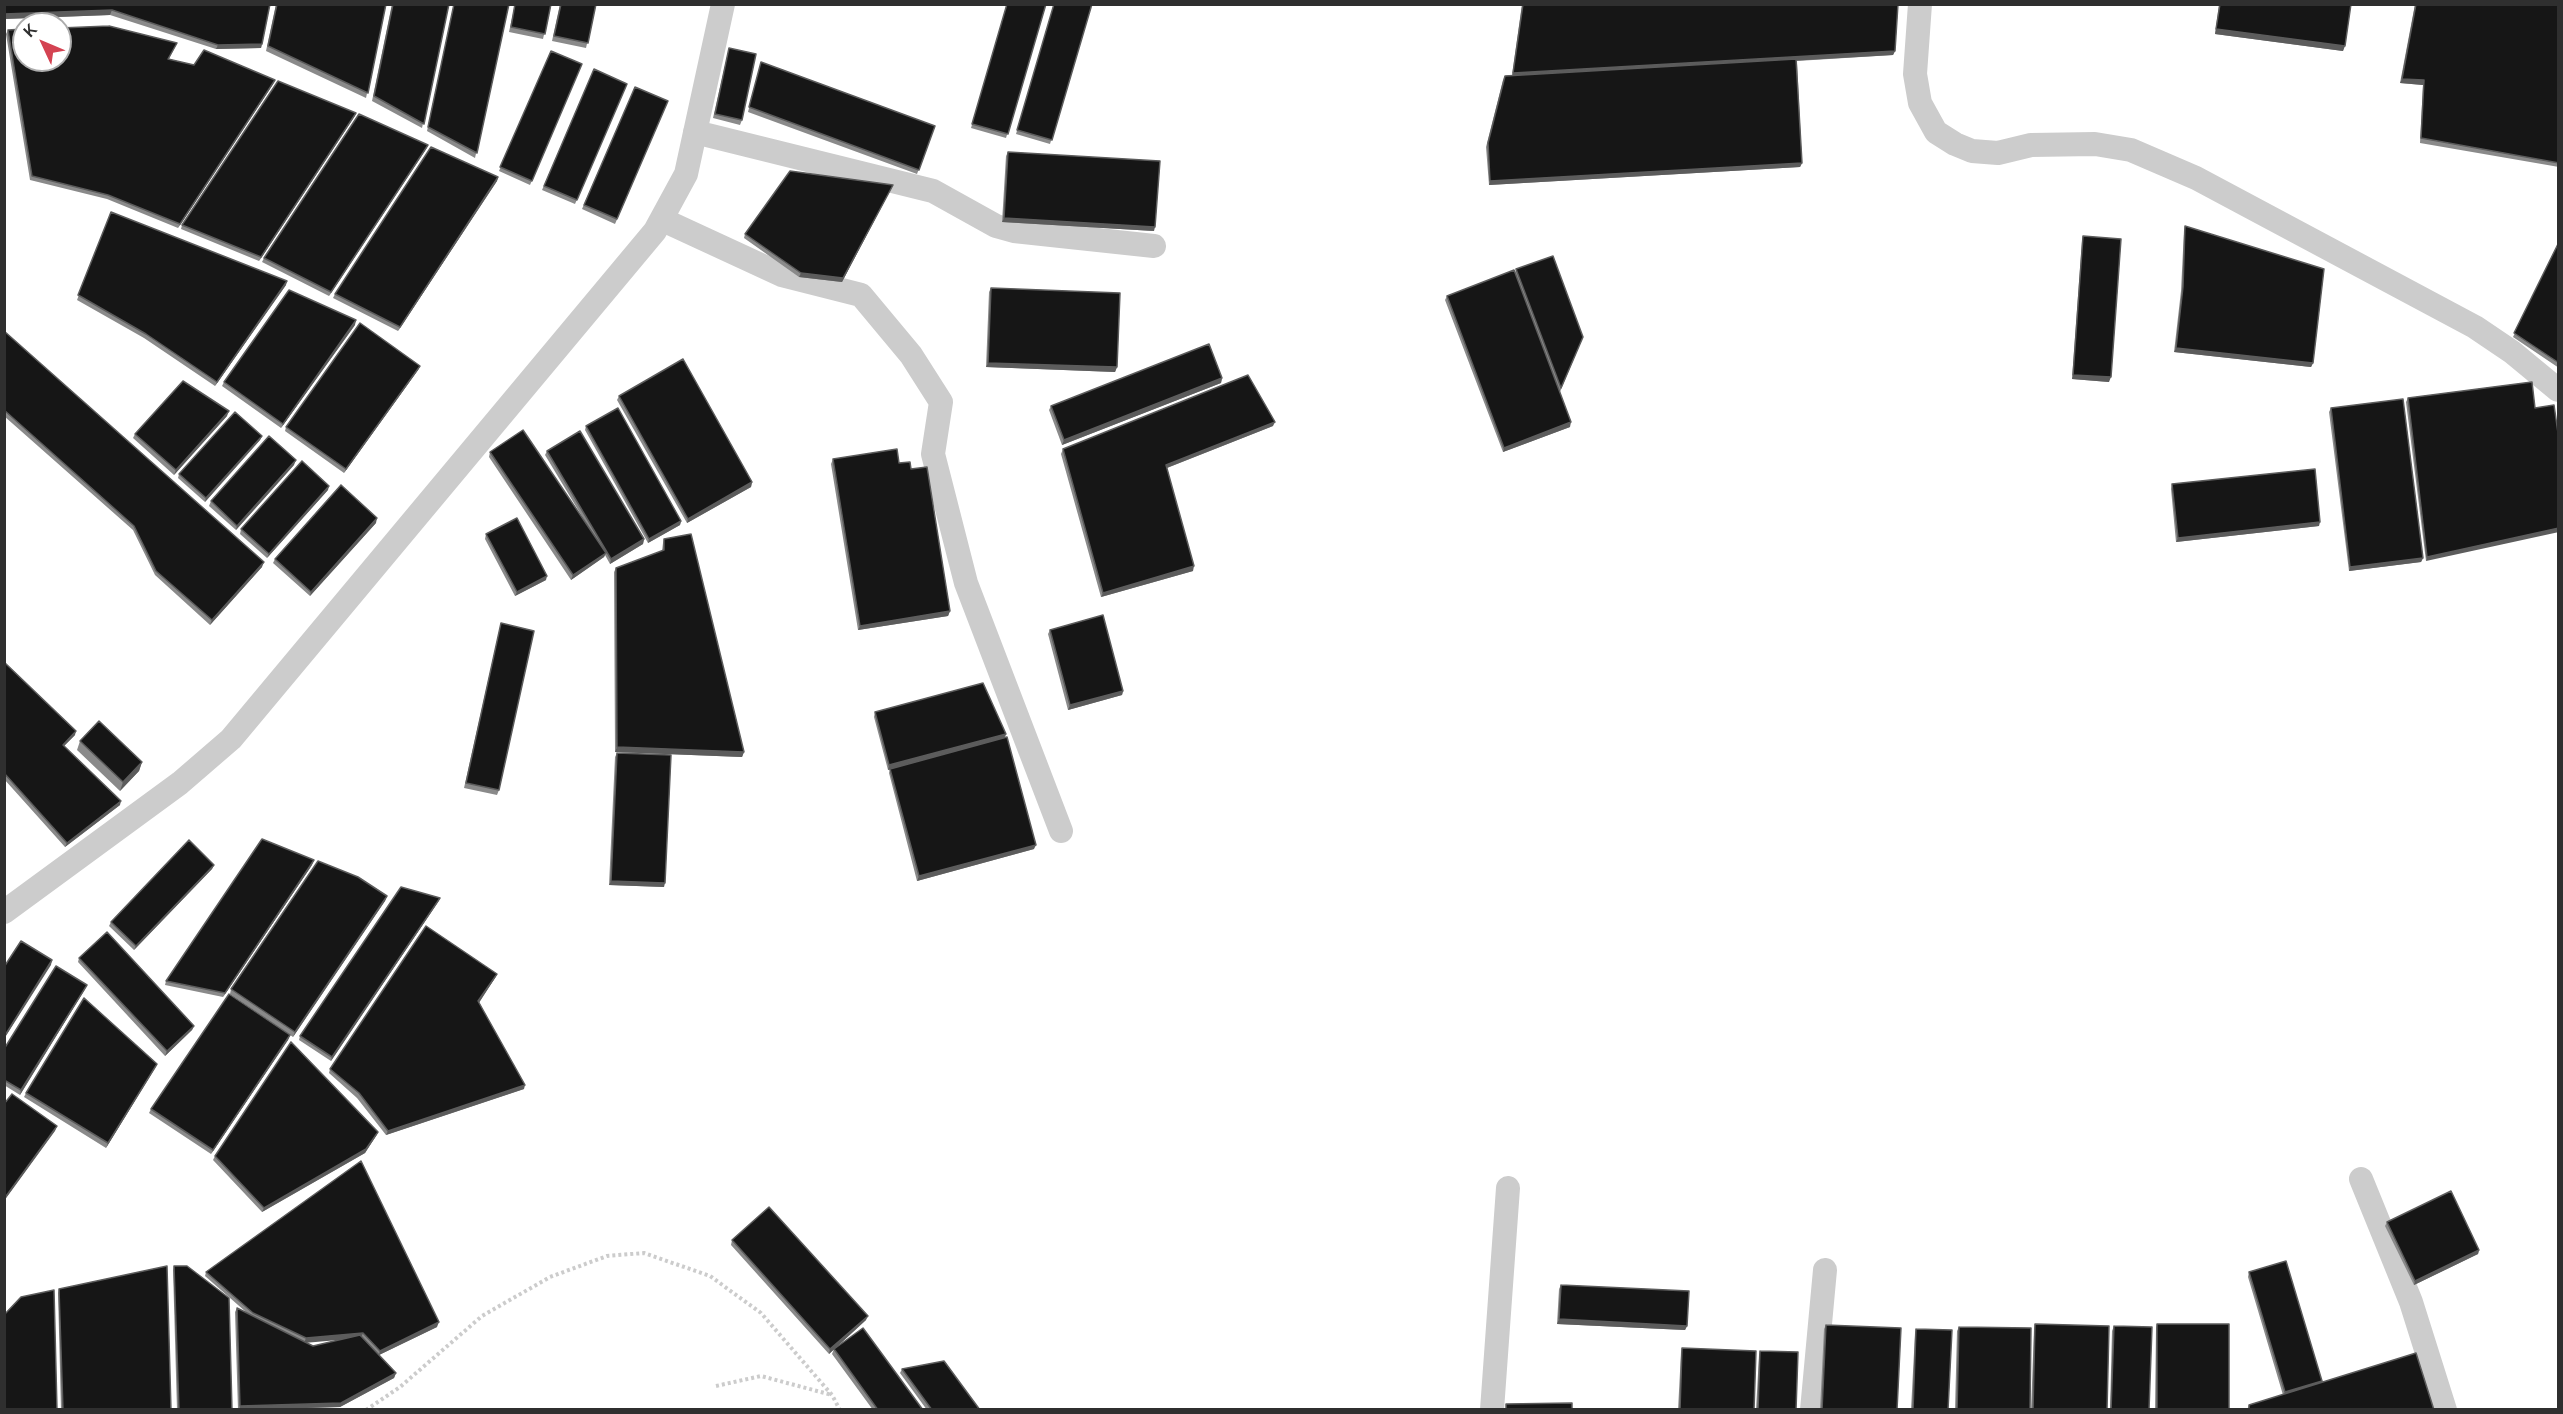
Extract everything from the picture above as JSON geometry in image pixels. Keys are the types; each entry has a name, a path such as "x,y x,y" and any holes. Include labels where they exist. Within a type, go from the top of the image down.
{"street":[{"path":"4,912 180,783 231,739 663,220 686,174 723,4"},
{"path":"1920,4 1916,74 1920,103 1936,132 1955,144 1972,150 1998,153 2031,145 2084,144 2131,150 2196,178 2475,327 2512,352 2559,390"},
{"path":"695,132 933,191 996,226 1014,231 1154,246"},
{"path":"663,220 782,275 861,295 911,355 941,402 933,454 966,583 1061,831"},
{"path":"2361,1179 2411,1302 2445,1410"},
{"path":"1492,1410 1508,1188"},
{"path":"1812,1410 1825,1270"}],"path":[{"path":"366,1410 400,1387 482,1316 550,1276 607,1257 644,1253 710,1276 761,1313 832,1395 840,1410"},
{"path":"716,1386 761,1376 832,1395"}],"building":[{"path":"4,4 270,4 262,44 218,45 112,10 4,14"},
{"path":"277,4 386,4 368,93 268,46"},
{"path":"393,4 449,4 424,124 374,96"},
{"path":"454,4 509,4 477,153 428,127"},
{"path":"515,4 551,4 545,34 511,27"},
{"path":"561,4 596,4 588,43 554,36"},
{"path":"1007,4 1046,4 1008,134 972,124"},
{"path":"1054,4 1092,4 1052,140 1017,130"},
{"path":"1523,4 1898,4 1895,51 1513,73"},
{"path":"2220,4 2351,4 2345,46 2216,29"},
{"path":"2416,4 2559,4 2559,163 2421,138 2424,80 2402,79"},
{"path":"109,26 177,43 168,59 194,65 204,50 275,80 180,224 108,195 32,176 15,72 72,72 72,28"},
{"path":"8,30 12,30 12,54"},
{"path":"729,48 756,54 742,120 715,114"},
{"path":"551,51 582,64 532,181 500,167"},
{"path":"1796,59 1802,163 1490,181 1488,143 1505,76"},
{"path":"761,62 935,126 919,170 749,107"},
{"path":"594,69 627,84 577,200 544,186"},
{"path":"278,81 356,113 261,257 182,225"},
{"path":"635,87 668,101 617,219 584,205"},
{"path":"359,114 428,145 331,292 264,258"},
{"path":"431,147 498,177 400,327 335,294"},
{"path":"1008,152 1160,161 1155,227 1004,218"},
{"path":"790,171 893,185 843,278 801,273 745,234"},
{"path":"111,212 287,281 217,382 146,334 78,295"},
{"path":"2185,226 2324,269 2313,363 2176,348 2183,287"},
{"path":"2083,236 2121,239 2111,377 2073,375"},
{"path":"2559,242 2559,363 2514,333"},
{"path":"1553,256 1583,337 1561,388 1516,269"},
{"path":"1514,270 1571,422 1504,448 1447,296"},
{"path":"991,288 1120,293 1117,367 988,363"},
{"path":"289,290 356,320 283,424 224,382"},
{"path":"360,323 420,366 346,469 286,427"},
{"path":"4,331 264,562 212,620 156,571 134,526 4,410"},
{"path":"1209,344 1222,378 1064,440 1051,406"},
{"path":"683,359 752,482 688,519 619,396"},
{"path":"1248,375 1275,422 1166,465 1194,566 1103,593 1063,449"},
{"path":"183,381 229,411 176,470 135,434"},
{"path":"2532,382 2535,408 2554,405 2559,440 2559,528 2427,557 2408,398"},
{"path":"2403,399 2423,558 2350,567 2331,408"},
{"path":"618,408 681,521 649,539 586,426"},
{"path":"235,412 262,436 206,498 179,474"},
{"path":"523,430 606,553 573,575 490,452"},
{"path":"580,431 644,539 611,559 547,451"},
{"path":"269,436 296,460 237,526 211,501"},
{"path":"897,449 899,463 910,462 911,469 927,467 950,611 860,626 833,459"},
{"path":"302,461 329,486 269,554 241,529"},
{"path":"2315,469 2320,522 2178,538 2172,484"},
{"path":"341,485 377,518 311,592 275,559"},
{"path":"517,518 547,576 517,592 486,534"},
{"path":"691,534 744,752 617,747 616,568 664,550 664,539"},
{"path":"1103,615 1123,691 1070,705 1050,630"},
{"path":"501,623 534,631 499,790 466,783"},
{"path":"4,662 76,731 63,745 121,801 67,843 4,773"},
{"path":"983,683 1006,734 889,765 875,712"},
{"path":"99,721 142,762 123,782 80,741"},
{"path":"1007,737 1036,845 919,876 890,769"},
{"path":"617,753 671,755 665,883 611,881"},
{"path":"262,839 314,860 225,993 166,981"},
{"path":"189,840 214,865 136,946 111,922"},
{"path":"318,861 358,877 387,896 295,1032 231,989"},
{"path":"401,887 440,898 332,1057 300,1036"},
{"path":"426,926 497,974 478,1001 525,1085 388,1131 359,1093 330,1069"},
{"path":"107,932 194,1026 167,1051 79,958"},
{"path":"21,941 52,960 4,1037 4,967"},
{"path":"56,966 87,985 21,1090 4,1080 4,1049"},
{"path":"229,994 290,1035 213,1150 151,1109"},
{"path":"84,998 157,1064 108,1143 26,1093"},
{"path":"291,1042 378,1132 366,1149 264,1208 215,1156"},
{"path":"12,1094 57,1126 4,1199 4,1104"},
{"path":"361,1161 439,1322 380,1351 363,1333 306,1338 253,1313 206,1272"},
{"path":"2451,1191 2479,1250 2415,1281 2387,1222"},
{"path":"769,1207 868,1316 830,1349 732,1240"},
{"path":"2286,1261 2322,1381 2285,1392 2249,1272"},
{"path":"167,1266 171,1410 63,1410 59,1289"},
{"path":"174,1266 187,1266 229,1298 232,1410 179,1410"},
{"path":"1561,1285 1689,1291 1687,1326 1559,1319"},
{"path":"54,1290 57,1410 4,1410 4,1315 21,1297"},
{"path":"237,1308 313,1346 360,1335 396,1373 341,1403 240,1406"},
{"path":"2035,1324 2109,1326 2107,1410 2033,1410"},
{"path":"2157,1324 2229,1324 2229,1410 2157,1410"},
{"path":"1826,1325 1901,1328 1897,1410 1822,1410"},
{"path":"2114,1326 2152,1327 2149,1410 2111,1410"},
{"path":"1959,1327 2031,1328 2030,1410 1957,1410"},
{"path":"863,1328 923,1410 878,1410 834,1349"},
{"path":"1916,1329 1952,1330 1948,1410 1913,1410"},
{"path":"1682,1348 1756,1351 1754,1410 1680,1410"},
{"path":"1760,1351 1798,1352 1796,1410 1758,1410"},
{"path":"2416,1353 2434,1410 2249,1410 2249,1405"},
{"path":"944,1361 980,1410 932,1410 902,1369"},
{"path":"1572,1403 1572,1410 1506,1410 1506,1404"}]}
